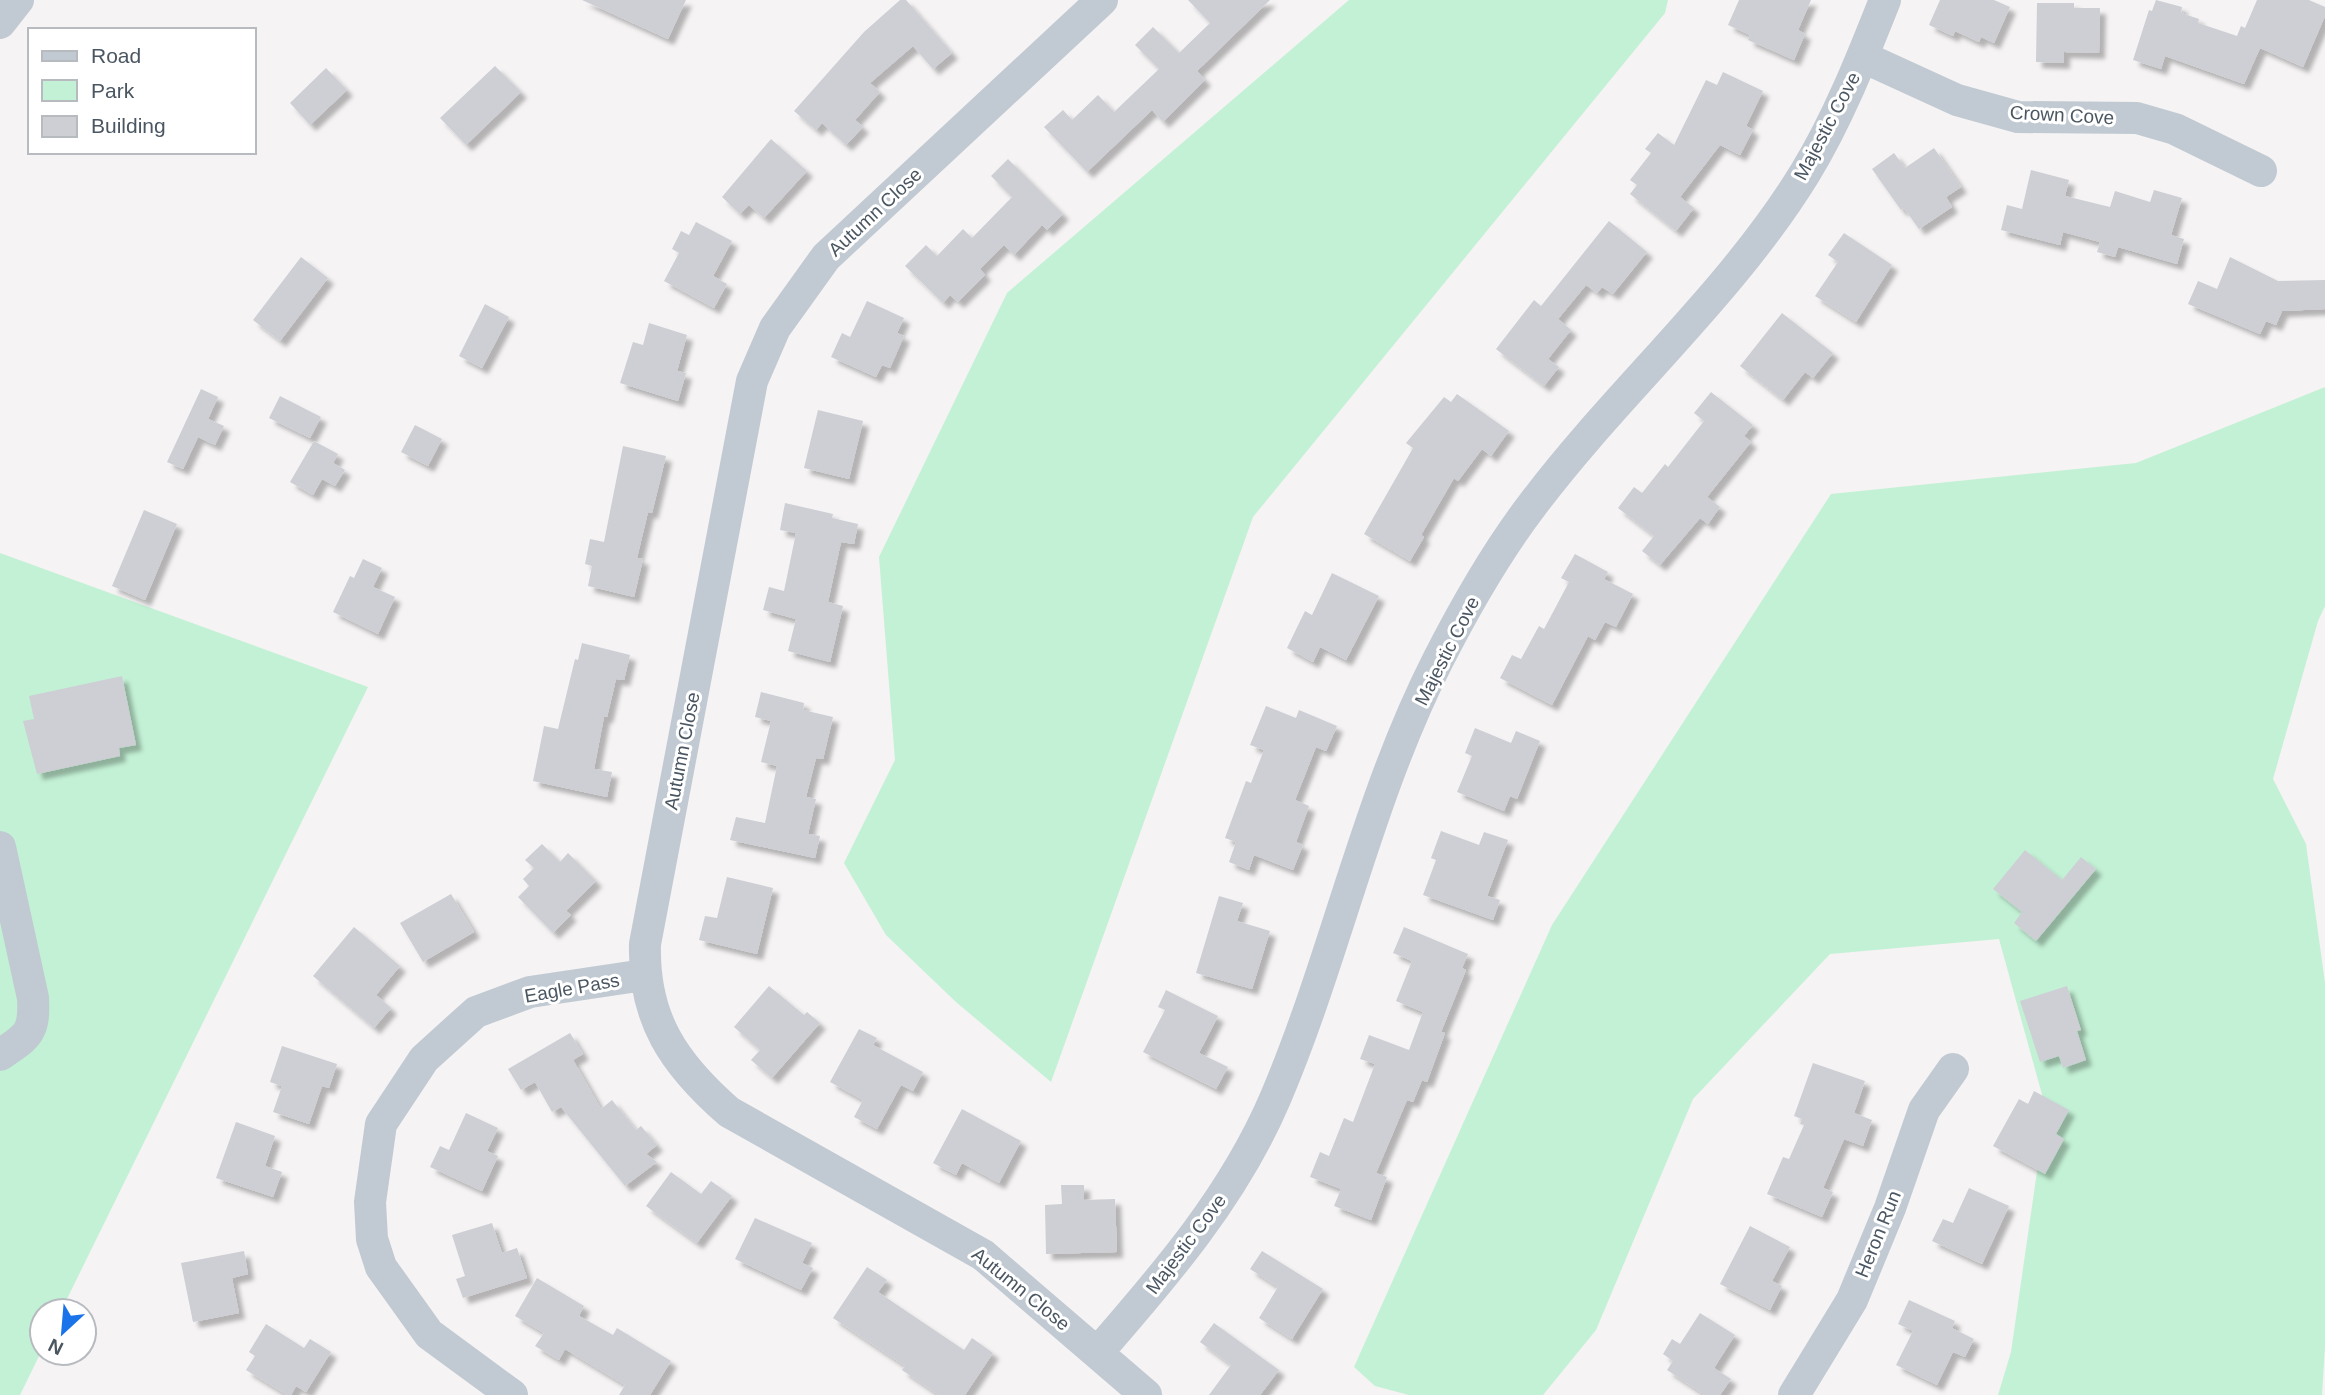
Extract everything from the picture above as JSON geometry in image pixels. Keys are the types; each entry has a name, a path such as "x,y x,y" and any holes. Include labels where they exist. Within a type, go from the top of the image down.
{"street":[{"path":"0,23 18,0"},
{"name":"Autumn Close","path":"1102,0 826,257 775,328 752,381 645,944 644,975 661,1034 694,1082 729,1112 983,1255 1146,1395"},
{"name":"Majestic Cove","path":"1098,1352 1216,1209 1275,1100 1401,746 1438,661 1483,582 1532,505 1728,278 1805,172 1863,57 1885,0"},
{"name":"Crown Cove","path":"1863,57 1957,100 2018,117 2137,118 2175,128 2261,171"},
{"path":"0,848 33,999 34,1023 25,1038 0,1055"},
{"name":"Eagle Pass","path":"512,1395 429,1334 381,1267 372,1239 370,1202 381,1124 424,1059 476,1013 530,992 644,975"},
{"name":"Heron Run","path":"1794,1395 1852,1300 1890,1208 1924,1110 1952,1069"}],"green space":[{"path":"1349,0 1668,0 1665,13 1253,517 1051,1082 956,1002 886,935 844,863 895,760 879,557 1007,293"},
{"path":"2325,387 2325,606 2318,621 2273,779 2306,844 2325,983 2325,1346 2322,1395 1998,1395 2011,1352 2046,1109 1999,939 1830,954 1693,1099 1596,1330 1543,1395 1409,1395 1375,1386 1354,1367 1552,925 1831,494 2136,463"},
{"path":"0,553 368,687 68,1297 28,1297 28,1367 34,1367 20,1395 0,1395"}],"building":[{"path":"582,0 686,0 668,39"},
{"path":"900,0 906,0 952,53 933,69 913,46 870,83 880,92 855,120 863,127 846,145 822,123 816,130 794,111 864,32"},
{"path":"1188,0 1270,0 1197,71 1205,80 1163,122 1152,110 1087,172 1044,127 1063,110 1072,120 1098,95 1114,112 1159,69 1135,45 1153,27 1179,53 1210,23"},
{"path":"1739,0 1811,0 1798,30 1805,34 1794,60 1748,40 1750,35 1728,25"},
{"path":"1940,0 1994,0 2010,7 1994,43 1981,37 1979,42 1955,31 1953,36 1929,25"},
{"path":"2156,0 2182,7 2181,13 2199,19 2198,23 2237,36 2241,26 2245,28 2257,0 2309,0 2325,7 2325,16 2303,67 2260,48 2244,84 2165,56 2161,69 2133,60 2149,10 2152,11"},
{"path":"2037,3 2074,3 2074,8 2100,8 2099,53 2064,52 2064,63 2036,62"},
{"path":"495,66 521,92 466,145 440,118"},
{"path":"326,68 347,90 310,125 290,103"},
{"path":"1723,72 1763,91 1746,126 1753,130 1740,155 1720,145 1680,197 1694,208 1676,231 1630,194 1637,185 1630,180 1651,153 1645,149 1658,133 1674,145 1706,80 1717,85"},
{"path":"771,139 807,171 764,218 749,205 740,214 722,197"},
{"path":"1934,148 1961,187 1946,197 1952,207 1919,229 1904,208 1901,210 1872,169 1894,153 1905,168"},
{"path":"1008,159 1063,214 1047,230 1042,225 1014,255 1004,245 980,269 985,275 958,302 950,295 943,303 905,266 926,245 937,256 963,229 972,238 1012,197 991,176"},
{"path":"2031,170 2069,180 2065,196 2110,207 2115,191 2150,202 2154,190 2182,198 2171,235 2184,239 2177,264 2118,247 2115,257 2097,252 2100,242 2063,232 2060,245 2001,230 2007,205 2022,209"},
{"path":"1609,221 1647,252 1613,294 1602,287 1597,293 1586,285 1558,319 1571,330 1548,359 1559,367 1544,386 1496,349 1534,300 1541,306"},
{"path":"696,222 732,241 713,276 727,284 714,308 664,281 679,253 672,249 681,231 689,235"},
{"path":"1844,233 1892,265 1856,322 1815,296 1838,262 1828,255"},
{"path":"301,257 328,278 280,341 253,320"},
{"path":"2230,257 2278,281 2325,280 2325,309 2282,311 2276,325 2266,321 2260,334 2188,304 2198,281 2217,289"},
{"path":"867,301 904,318 897,333 904,336 890,368 882,365 876,377 831,357 842,333 850,337"},
{"path":"485,304 509,317 482,368 459,356"},
{"path":"1782,313 1833,353 1813,378 1805,372 1783,400 1740,366"},
{"path":"649,323 687,335 677,371 686,373 678,401 620,383 633,342 643,345"},
{"path":"201,389 218,397 208,419 224,426 215,445 198,437 183,469 167,462"},
{"path":"1711,392 1753,425 1744,436 1751,442 1707,497 1720,507 1708,524 1700,518 1660,565 1642,551 1654,536 1618,508 1634,487 1642,493 1665,464 1668,467 1704,421 1694,413"},
{"path":"1457,394 1509,431 1491,456 1482,449 1458,481 1454,478 1421,535 1424,537 1410,561 1364,534 1413,448 1406,443 1444,397 1451,402"},
{"path":"280,396 321,417 310,438 269,418"},
{"path":"818,410 863,421 849,479 804,468"},
{"path":"415,425 442,439 428,466 401,452"},
{"path":"314,441 338,454 333,463 345,470 335,486 322,479 313,495 290,482"},
{"path":"623,446 666,456 652,513 648,512 637,558 643,559 634,597 588,586 592,566 585,564 590,539 604,542"},
{"path":"785,503 833,514 832,518 858,524 854,544 841,542 828,602 843,606 830,662 788,651 796,619 763,610 769,587 784,591 796,533 780,530"},
{"path":"144,510 177,524 145,600 112,586"},
{"path":"1575,554 1608,572 1604,579 1633,594 1616,627 1605,622 1595,640 1588,636 1552,705 1500,678 1512,655 1521,659 1539,626 1544,629 1569,582 1561,578"},
{"path":"363,559 382,568 373,587 395,597 378,634 333,612 350,576 354,578"},
{"path":"1332,573 1379,596 1346,660 1320,647 1313,662 1287,648 1305,611 1312,615"},
{"path":"582,643 630,655 624,680 616,679 607,717 604,717 594,769 612,772 607,797 533,781 544,726 558,729 575,659 578,660"},
{"path":"122,676 136,745 119,748 120,756 37,774 23,721 34,719 29,696"},
{"path":"761,692 804,703 803,710 833,717 823,759 816,758 806,797 816,799 808,834 820,836 815,858 730,840 736,817 765,823 777,766 761,762 771,721 755,717"},
{"path":"1266,706 1296,718 1299,710 1337,726 1326,751 1316,747 1295,800 1309,806 1296,842 1303,845 1293,870 1254,855 1249,870 1229,862 1236,842 1225,838 1246,781 1251,783 1264,750 1250,745"},
{"path":"1475,728 1511,743 1516,731 1540,741 1517,799 1510,796 1504,811 1457,792 1472,756 1465,753"},
{"path":"1441,831 1479,845 1484,832 1508,840 1487,896 1500,900 1493,920 1423,895 1436,860 1431,858"},
{"path":"542,844 560,862 568,853 596,881 566,911 571,915 553,933 518,897 529,886 523,879 534,868 525,860"},
{"path":"2025,850 2062,880 2081,857 2096,869 2036,941 2014,923 2022,912 1993,889"},
{"path":"727,877 773,888 757,954 699,940 705,916 717,918"},
{"path":"451,894 474,932 423,962 400,923"},
{"path":"1219,896 1243,903 1237,921 1270,931 1252,989 1196,973"},
{"path":"354,927 400,966 376,995 391,1008 374,1028 313,976"},
{"path":"1404,927 1468,954 1462,968 1466,970 1441,1032 1445,1033 1427,1082 1422,1080 1413,1102 1407,1100 1376,1173 1387,1177 1371,1220 1334,1206 1341,1189 1310,1177 1320,1152 1329,1156 1344,1118 1353,1122 1375,1064 1360,1059 1369,1035 1409,1050 1423,1012 1396,1001 1412,961 1393,953"},
{"path":"769,986 804,1015 807,1012 820,1023 772,1078 751,1060 760,1050 734,1027"},
{"path":"2067,986 2081,1030 2077,1031 2086,1060 2063,1068 2059,1056 2040,1062 2020,1001"},
{"path":"1166,990 1218,1016 1199,1053 1228,1067 1216,1089 1143,1052 1165,1010 1158,1007"},
{"path":"859,1029 877,1038 873,1045 923,1072 913,1091 901,1085 877,1129 854,1117 863,1100 830,1082"},
{"path":"570,1033 583,1054 573,1060 601,1109 612,1100 636,1130 641,1126 657,1145 646,1154 657,1162 625,1186 561,1107 552,1112 535,1082 521,1090 508,1069"},
{"path":"282,1046 337,1064 329,1088 322,1086 309,1124 273,1112 282,1086 270,1082"},
{"path":"1813,1063 1865,1081 1854,1113 1872,1120 1863,1146 1844,1139 1823,1188 1833,1192 1822,1217 1767,1194 1783,1157 1789,1159 1804,1125 1800,1124 1802,1119 1794,1116"},
{"path":"2034,1091 2069,1110 2056,1134 2064,1139 2045,1174 1993,1146 2019,1099 2028,1104"},
{"path":"962,1109 1021,1141 999,1183 962,1163 956,1175 933,1163"},
{"path":"466,1113 498,1128 487,1151 498,1156 482,1191 430,1167 440,1146 449,1150"},
{"path":"236,1122 275,1136 265,1166 282,1172 273,1197 216,1178"},
{"path":"671,1172 701,1194 711,1181 732,1196 697,1243 646,1206"},
{"path":"1061,1185 1084,1185 1084,1200 1115,1199 1117,1252 1046,1254 1045,1205 1062,1204"},
{"path":"1969,1188 2009,1206 1982,1264 1932,1241 1943,1219 1953,1223"},
{"path":"755,1218 812,1243 802,1263 813,1268 801,1290 735,1259"},
{"path":"492,1223 502,1253 517,1248 527,1278 463,1298 456,1279 465,1276 452,1235"},
{"path":"1750,1226 1790,1247 1772,1281 1782,1286 1770,1310 1720,1284"},
{"path":"244,1251 248,1274 232,1278 239,1313 193,1322 181,1263"},
{"path":"1262,1251 1323,1289 1292,1339 1259,1318 1278,1287 1250,1269"},
{"path":"867,1267 887,1280 878,1292 964,1350 972,1338 993,1353 965,1395 939,1395 902,1370 905,1366 833,1318"},
{"path":"537,1278 584,1306 579,1316 613,1335 617,1328 671,1361 650,1395 619,1395 625,1385 565,1349 559,1360 535,1346 544,1333 515,1316"},
{"path":"1909,1300 1955,1321 1952,1328 1974,1339 1965,1357 1953,1352 1937,1385 1896,1365 1913,1331 1898,1324"},
{"path":"1700,1313 1735,1335 1714,1368 1731,1379 1720,1395 1705,1395 1667,1370 1673,1361 1663,1354 1672,1339 1680,1344"},
{"path":"1214,1323 1279,1370 1260,1395 1209,1395 1231,1365 1200,1342"},
{"path":"266,1324 304,1348 310,1339 331,1352 306,1392 296,1386 291,1395 287,1395 246,1370 255,1356 249,1352"}]}
